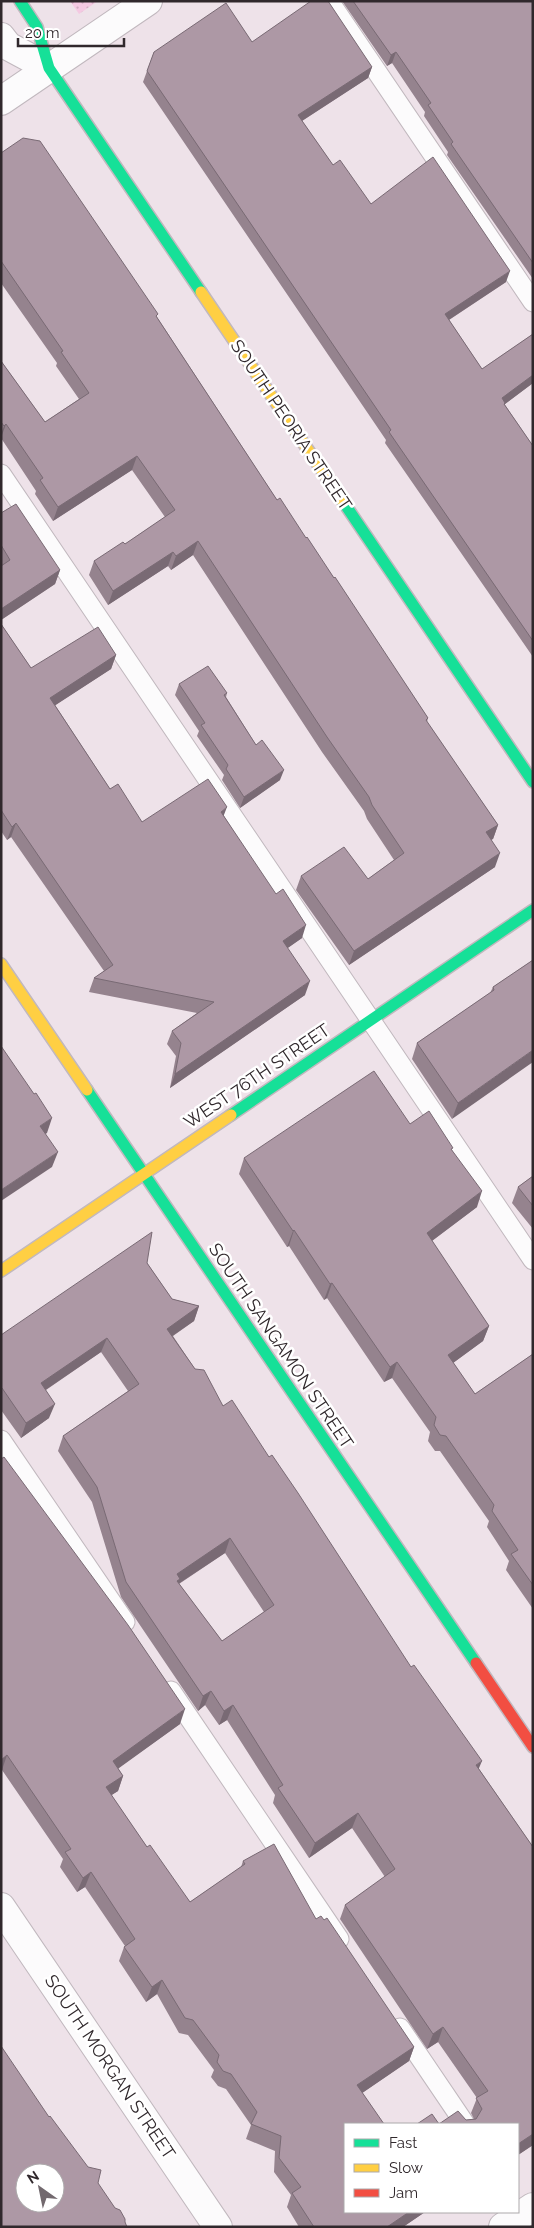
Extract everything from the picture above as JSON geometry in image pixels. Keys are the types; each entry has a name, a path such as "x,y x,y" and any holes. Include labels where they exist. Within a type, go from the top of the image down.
{"street":[{"name":"SOUTH PEORIA STREET","path":"20,1 37,27 49,68 533,782"},
{"path":"1,101 148,1"},
{"name":"SOUTH PEORIA STREET","path":"1,37 8,46 49,68"},
{"name":"WEST 76TH STREET","path":"1,1271 533,910"},
{"name":"SOUTH SANGAMON STREET","path":"1,964 533,1747"},
{"name":"SOUTH MORGAN STREET","path":"1,1907 218,2227"}],"lane":[{"path":"329,1 533,302"},
{"path":"1,474 533,1260"},
{"path":"1,1440 135,1638"},
{"path":"163,1679 348,1951"},
{"path":"392,2017 464,2123"}],"shaded area":[{"path":"70,1 98,1 79,14"}],"building":[{"path":"311,1 328,1 372,67 298,115 333,165 340,160 371,204 433,157 510,271 445,314 482,369 533,334 533,375 502,398 504,404 533,446 533,641 389,432 391,430 147,71 154,52 226,3 252,42"},
{"path":"353,1 533,1 533,263 451,144 453,142 428,105 431,103 396,52 391,55"},
{"path":"23,138 40,141 158,314 156,316 277,500 280,498 306,538 335,577 428,718 426,720 498,825 486,832 500,853 354,951 301,876 344,847 368,879 404,853 372,805 369,797 327,737 198,541 176,556 173,552 113,591 94,561 123,542 125,544 175,510 137,456 58,507 40,480 43,478 6,424 4,426 1,422 1,361 45,422 89,393 61,352 63,351 1,261 1,153"},
{"path":"16,504 60,570 1,609 1,566 10,560 1,545 1,513"},
{"path":"1,624 31,668 98,627 116,655 50,698 110,789 118,784 142,822 208,779 227,807 221,812 276,894 283,889 306,925 283,941 310,981 175,1074 181,1043 172,1031 214,1002 94,978 113,965 16,823 12,827 1,810"},
{"path":"208,666 227,693 224,695 256,745 262,740 284,770 244,797 226,769 228,765 201,725 205,723 179,684"},
{"path":"533,960 533,1050 458,1103 417,1043 494,990 493,987"},
{"path":"1,1046 52,1118 40,1126 58,1152 1,1190"},
{"path":"374,1071 410,1124 429,1111 453,1148 451,1149 482,1191 427,1233 489,1326 448,1355 475,1394 533,1354 533,1585 511,1554 518,1550 492,1511 494,1505 446,1436 440,1435 434,1425 436,1417 397,1362 390,1367 332,1283 330,1284 244,1158"},
{"path":"533,1176 533,1206 518,1187"},
{"path":"152,1232 147,1263 172,1299 199,1306 167,1329 195,1369 204,1370 223,1406 232,1400 269,1457 272,1455 411,1667 414,1665 482,1761 476,1765 533,1847 533,2134 519,2143 519,2123 440,2123 458,2111 466,2120 476,2119 482,2109 476,2098 488,2091 443,2027 433,2034 345,1905 395,1869 358,1813 315,1843 278,1788 283,1785 233,1705 224,1711 211,1691 203,1696 126,1582 97,1487 63,1436 139,1384 107,1338 41,1383 55,1404 26,1423 1,1389 1,1335","holes":["230,1538 274,1605 222,1641 177,1581 180,1579 177,1574"]},
{"path":"4,1457 128,1625 185,1709 113,1761 123,1776 106,1787 147,1847 150,1845 190,1902 245,1864 243,1861 274,1844 316,1919 321,1916 324,1920 327,1918 414,2047 357,2085 383,2123 344,2123 344,2213 408,2213 387,2227 314,2227 292,2193 301,2187 279,2158 281,2136 251,2124 257,2112 231,2074 223,2071 217,2062 219,2055 193,2020 185,2018 162,1980 152,1987 124,1947 135,1939 91,1872 83,1878 65,1852 71,1849 7,1755 1,1760 1,1459"},
{"path":"1,2046 49,2117 88,2167 101,2170 98,2183 115,2208 120,2210 127,2227 1,2227"},
{"path":"432,2114 438,2123 418,2123"}],"traffic: fast":[{"path":"20,1 37,27 49,68 201,292"},
{"path":"342,500 533,782"},
{"path":"231,1115 533,910"},
{"path":"87,1090 476,1663"}],"traffic: slow":[{"path":"201,292 342,500"},
{"path":"1,964 87,1090"},
{"path":"1,1271 231,1115"}],"traffic: jam":[{"path":"476,1663 533,1747"}]}
